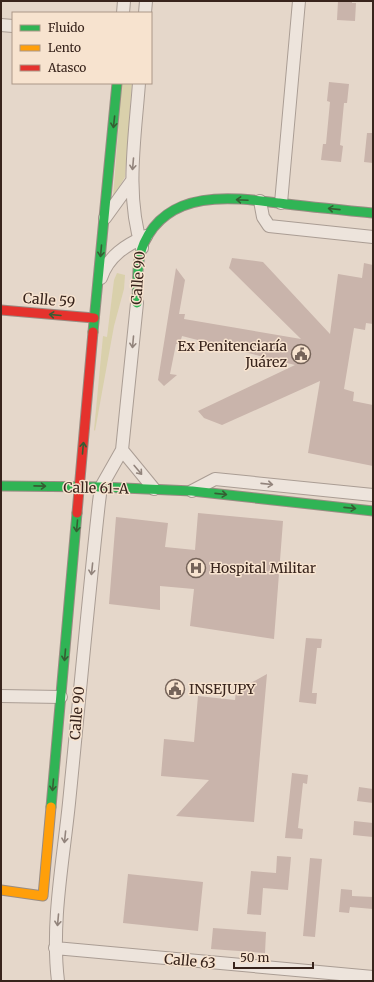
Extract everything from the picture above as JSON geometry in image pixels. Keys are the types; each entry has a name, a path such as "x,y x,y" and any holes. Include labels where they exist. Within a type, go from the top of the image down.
{"street":[{"path":"123,12 124,1"},
{"path":"145,12 146,1"},
{"path":"281,203 299,1"},
{"path":"1,25 12,26"},
{"name":"Calle 90","path":"1,890 43,896 94,318 117,84"},
{"name":"Calle 90","path":"58,981 55,948 78,699 101,487 122,450 143,241 136,232 131,182 139,84"},
{"path":"104,219 131,182"},
{"path":"97,294 105,269 111,259 120,251 143,241 164,217 179,208 193,203 216,198 281,203 373,213"},
{"path":"260,201 263,217 269,226 373,237"},
{"name":"Calle 59","path":"1,310 94,318"},
{"path":"122,450 154,489"},
{"path":"192,491 215,479 373,495"},
{"name":"Calle 61-A","path":"1,486 101,487 192,491 373,511"},
{"path":"1,696 61,697"},
{"name":"Calle 63","path":"55,948 373,977"}],"shaded area":[{"path":"122,84 132,84 125,177 113,197"},
{"path":"117,273 125,275 124,289 114,326 95,431 103,336 107,337 114,280"}],"building":[{"path":"338,1 352,1 352,3 356,3 355,21 337,20"},
{"path":"329,82 349,84 347,103 344,103 340,145 343,146 341,162 321,160 323,144 326,144 330,102 327,101"},
{"path":"367,133 373,133 373,163 364,162"},
{"name":"Ex Penitenciaría Juárez","path":"232,258 263,262 330,334 338,274 362,278 364,263 373,265 373,324 366,323 365,330 354,328 344,389 354,392 353,401 373,405 373,466 308,453 320,381 222,425 204,418 198,411 295,365 182,336 180,343 176,344 170,374 177,375 164,386 158,380 176,268 185,280 179,314 185,314 184,319 301,339 229,268"},
{"name":"Hospital Militar","path":"198,513 283,521 274,639 190,626 194,589 160,586 160,610 109,604 116,517 168,523 165,547 195,550"},
{"path":"306,638 322,639 321,648 317,648 312,693 317,693 316,704 299,702"},
{"path":"267,674 254,822 176,816 209,780 161,776 164,739 194,742 198,696 235,700 236,691"},
{"path":"292,773 308,775 307,784 303,783 298,828 303,829 302,839 285,838"},
{"path":"359,787 373,789 373,803 357,801"},
{"path":"354,821 373,823 373,837 353,835"},
{"path":"277,856 291,857 288,890 263,888 261,915 247,914 251,871 276,873"},
{"path":"310,858 322,859 315,937 303,936"},
{"path":"128,874 203,882 198,931 123,923"},
{"path":"341,889 352,890 352,896 373,897 373,909 350,907 349,913 339,912"},
{"path":"213,928 266,932 265,953 211,949"}],"traffic: fast":[{"path":"93,332 117,84"},
{"path":"137,303 139,265 141,250 144,243 155,226 169,213 185,205 203,200 241,199 373,213"},
{"path":"1,486 101,487 192,491 373,511"},
{"path":"51,807 77,513"}],"traffic: slow":[{"path":"1,890 43,896 51,807"}],"traffic: jam":[{"path":"1,310 94,318"},
{"path":"77,513 93,332"}],"place":[{"name":"Ex Penitenciaría Juárez","path":"301,354"},
{"name":"Hospital Militar","path":"196,568"},
{"name":"INSEJUPY","path":"175,689"}]}
